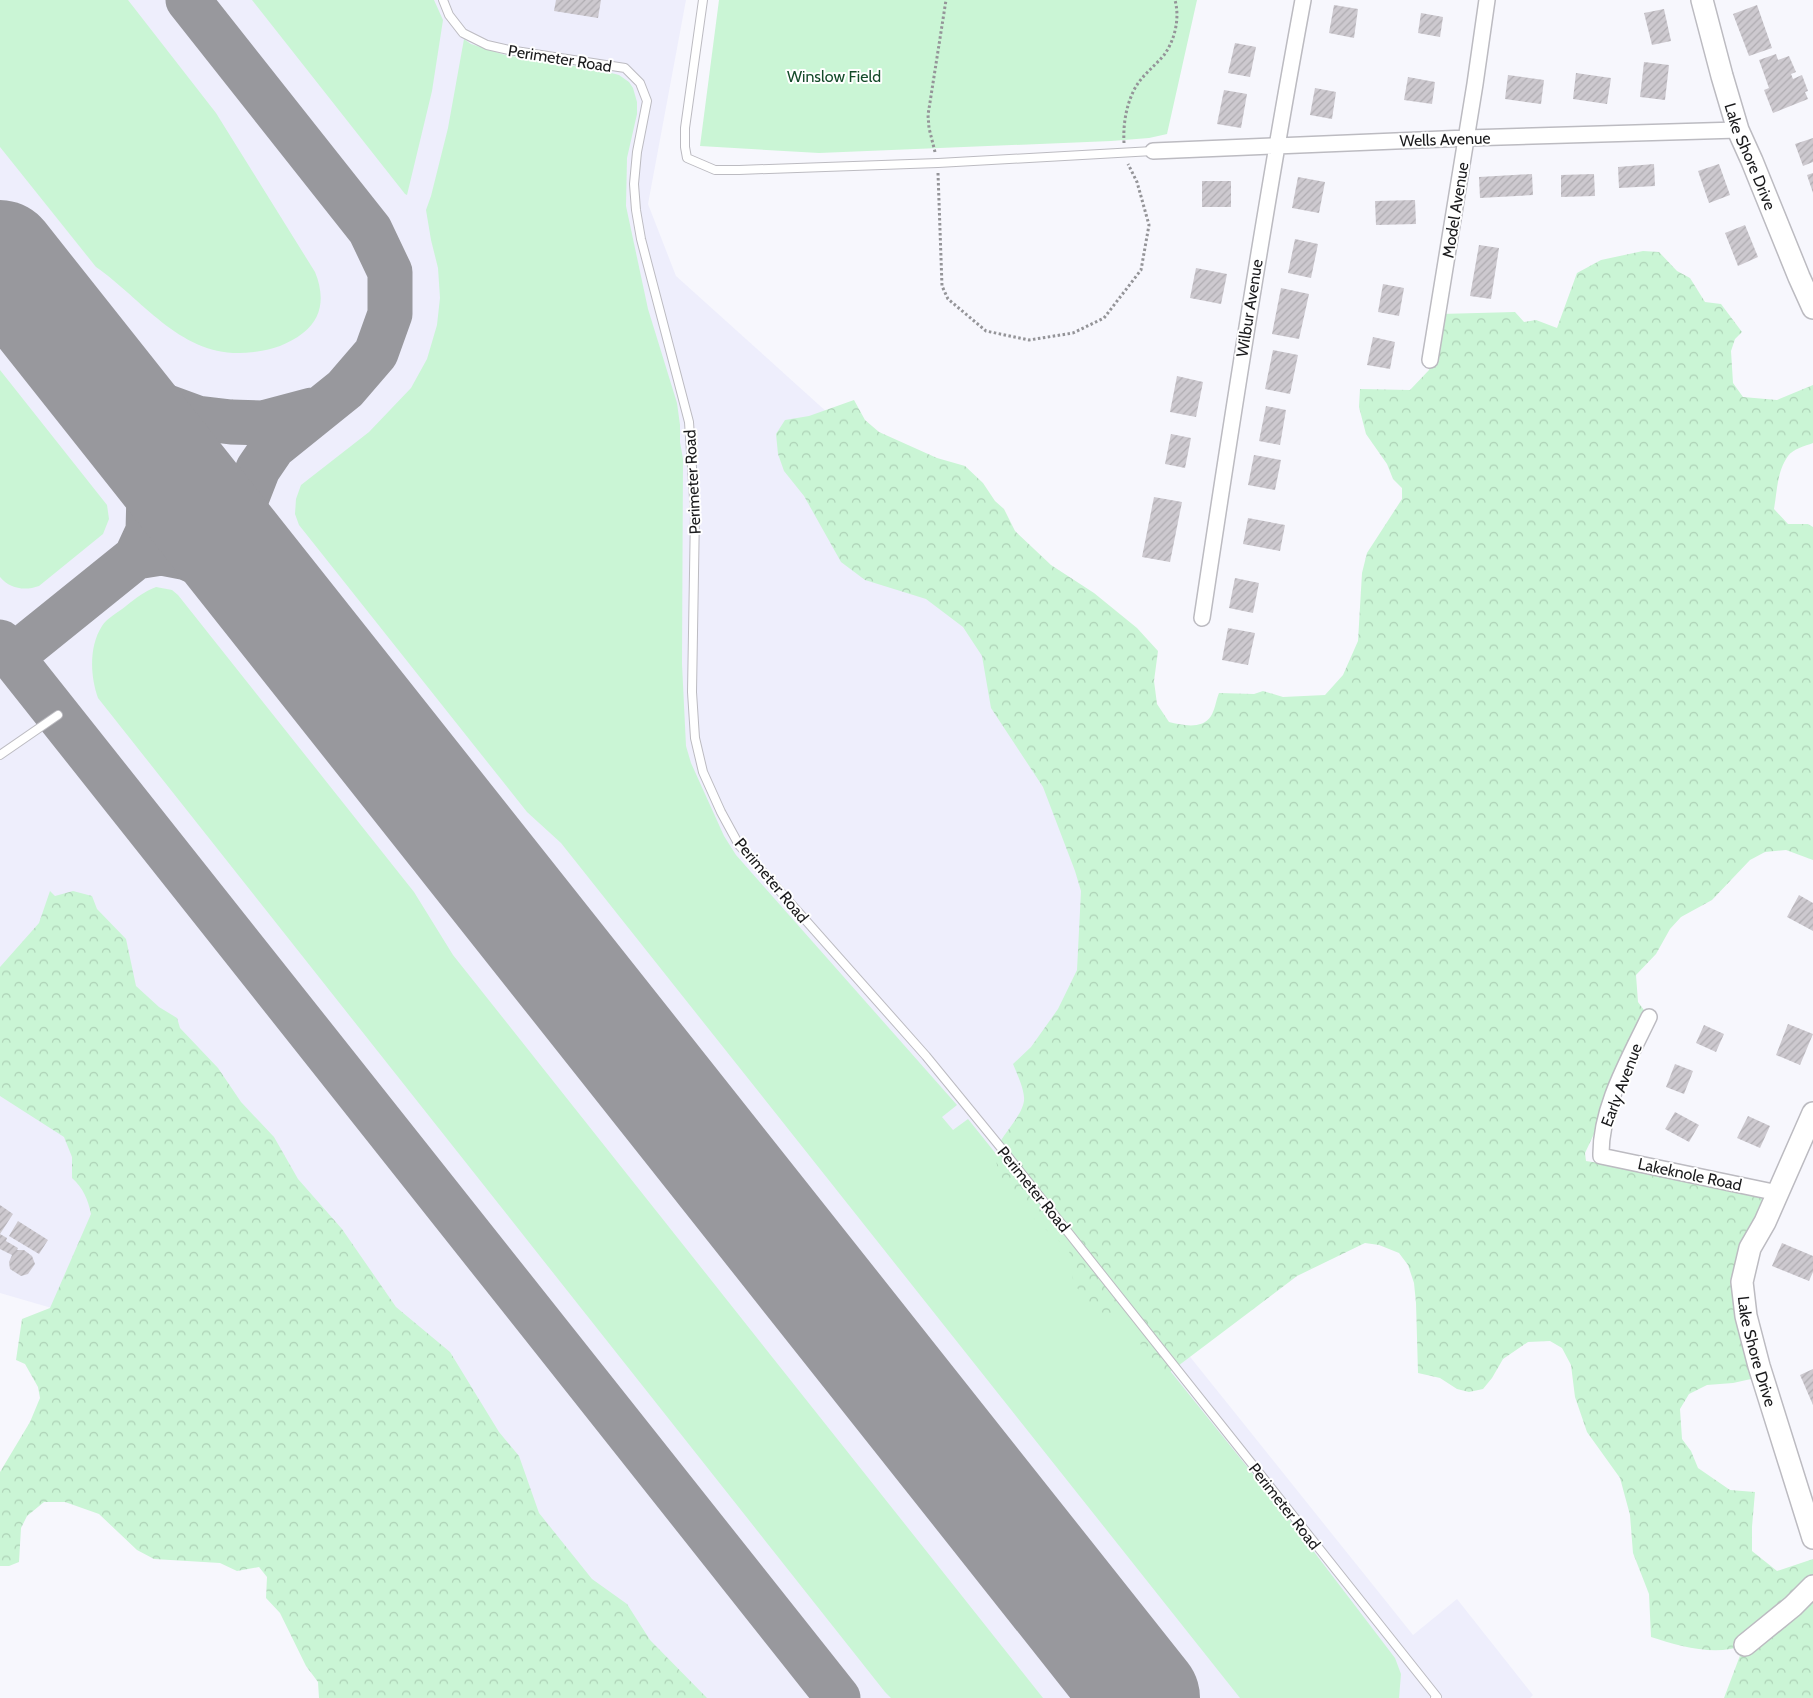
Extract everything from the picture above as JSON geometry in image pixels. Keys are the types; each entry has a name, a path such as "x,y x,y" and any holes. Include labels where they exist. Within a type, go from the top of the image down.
{"street":[{"name":"Wilbur Avenue","path":"1202,618 1242,352 1276,146 1303,0"},
{"name":"Model Avenue","path":"1430,360 1467,138 1487,0"},
{"name":"Lake Shore Drive","path":"1702,0 1738,130 1813,308"},
{"name":"Wells Avenue","path":"1153,151 1467,138 1738,130"},
{"name":"Early Avenue","path":"1601,1156 1602,1131 1619,1081 1649,1017"},
{"name":"Lake Shore Drive","path":"1813,1113 1765,1222 1750,1248 1742,1282 1746,1316 1759,1366 1813,1538"},
{"name":"Lakeknole Road","path":"1601,1156 1778,1193"},
{"path":"1745,1645 1794,1606 1813,1586"}],"lane":[{"name":"Perimeter Road","path":"443,0 449,15 463,33 487,45 625,68 640,83 647,101 634,184 641,239 689,422 695,513 692,692 695,738 703,772 721,812 739,845 926,1056 1436,1698"},
{"path":"703,0 685,128 685,147 687,158 715,170 938,162 1153,151"},
{"path":"0,755 58,715"}],"path":[{"path":"946,0 928,115 928,128 938,162 942,286 948,299 986,331 1029,340 1074,333 1104,318 1141,270 1148,225 1137,182 1127,163 1124,152 1126,112 1134,91 1143,76 1164,54 1171,42 1177,18 1175,0"}],"shaded area":[{"path":"0,0 686,0 648,204 676,276 849,432 1115,745 1062,1197 1413,1635 1457,1599 1533,1695 1530,1698 426,1698 110,1325 0,1293"}],"green space":[{"path":"0,0 128,0 216,113 315,272 321,297 318,312 310,327 292,340 267,350 229,353 207,348 186,339 168,326 96,267 0,147"},
{"path":"252,0 434,0 443,20 432,91 407,195 405,194"},
{"name":"Winslow Field","path":"719,0 1197,0 1167,134 1149,138 1111,141 819,153 700,146"},
{"path":"464,39 471,44 505,55 600,70 619,75 629,82 633,88 637,102 637,114 627,158 626,206 648,309 677,403 683,459 682,664 686,746 691,763 724,836 736,855 957,1105 942,1117 953,1130 968,1119 1289,1519 1395,1658 1401,1674 1399,1698 1240,1698 561,843 527,812 299,525 295,514 296,499 301,485 369,432 411,388 427,359 437,325 440,298 438,268 426,210 448,128"},
{"path":"1643,251 1659,252 1677,271 1690,278 1705,302 1721,304 1742,332 1735,339 1731,351 1733,383 1743,397 1777,400 1813,385 1813,443 1793,451 1784,462 1778,482 1774,509 1788,524 1808,524 1813,527 1813,860 1786,850 1765,852 1750,860 1712,900 1681,917 1670,929 1656,954 1636,975 1638,1002 1649,1017 1585,1153 1586,1161 1775,1191 1743,1277 1760,1377 1733,1383 1707,1385 1689,1394 1680,1409 1682,1439 1691,1451 1698,1468 1730,1490 1755,1492 1752,1551 1777,1571 1813,1559 1813,1698 1724,1698 1744,1645 1722,1650 1698,1649 1651,1637 1649,1594 1633,1553 1630,1515 1620,1478 1587,1432 1575,1397 1571,1365 1562,1348 1550,1341 1528,1342 1503,1359 1483,1389 1469,1392 1457,1389 1440,1378 1418,1373 1414,1283 1408,1265 1399,1253 1379,1245 1365,1243 1297,1276 1166,1375 1143,1352 1137,1333 1124,1319 1100,1312 1093,1307 1073,1283 1072,1259 1068,1249 1034,1219 1011,1193 997,1167 996,1154 1001,1140 1021,1111 1023,1104 1024,1097 1020,1080 1013,1064 1031,1047 1058,1009 1077,970 1081,891 1075,871 1043,787 991,708 982,656 963,627 926,599 865,580 841,562 804,496 784,471 778,454 776,434 785,420 809,416 854,400 865,420 879,432 937,458 965,466 983,483 995,501 1004,509 1015,531 1051,565 1094,593 1137,628 1158,651 1154,681 1157,704 1169,722 1192,725 1202,723 1211,716 1219,693 1254,694 1263,691 1283,697 1325,695 1343,675 1358,641 1362,573 1367,553 1402,499 1402,488 1393,479 1387,464 1366,434 1359,407 1360,389 1410,390 1429,370 1438,316 1440,314 1515,312 1524,322 1536,320 1557,328 1577,273 1601,260"},
{"path":"0,370 107,505 109,519 103,534 39,586 23,589 8,584 0,577"},
{"path":"156,587 172,590 178,595 414,892 453,955 1043,1698 891,1698 885,1692 98,698 93,680 92,661 95,643 102,626 141,595"},
{"path":"50,891 55,896 73,891 92,896 97,909 126,939 136,986 159,1007 177,1018 180,1028 218,1068 241,1102 274,1137 298,1179 342,1229 396,1307 450,1352 499,1432 519,1456 539,1513 592,1579 627,1604 650,1640 707,1698 319,1698 318,1682 306,1666 280,1613 266,1598 267,1577 259,1567 237,1571 220,1563 154,1559 137,1550 99,1514 65,1502 44,1502 27,1516 21,1528 19,1562 9,1566 0,1566 0,1472 30,1422 40,1398 38,1387 25,1364 16,1360 22,1319 50,1308 91,1214 85,1194 72,1178 72,1157 64,1137 0,1096 0,967 39,923"}],"building":[{"path":"556,0 601,0 598,18 554,11"},
{"path":"1334,5 1358,9 1354,38 1329,33"},
{"path":"1757,5 1772,48 1749,56 1733,14"},
{"path":"1664,9 1671,41 1652,45 1644,13"},
{"path":"1421,13 1443,17 1440,37 1418,33"},
{"path":"1235,43 1256,47 1250,77 1228,73"},
{"path":"1776,54 1778,60 1789,56 1796,72 1791,74 1793,79 1802,75 1808,91 1805,92 1808,99 1773,113 1764,90 1769,88 1759,60"},
{"path":"1644,62 1669,65 1665,100 1640,97"},
{"path":"1576,73 1611,78 1607,104 1573,99"},
{"path":"1508,75 1544,80 1541,104 1505,99"},
{"path":"1408,77 1435,82 1432,104 1404,100"},
{"path":"1315,88 1336,92 1332,119 1310,115"},
{"path":"1224,90 1247,94 1241,128 1217,124"},
{"path":"1813,138 1813,162 1803,166 1795,144"},
{"path":"1654,164 1655,186 1619,188 1618,167"},
{"path":"1719,164 1730,195 1709,203 1698,171"},
{"path":"1813,173 1813,193 1807,175"},
{"path":"1532,174 1533,195 1480,198 1479,177"},
{"path":"1594,174 1595,196 1561,197 1561,175"},
{"path":"1298,177 1325,182 1319,213 1292,208"},
{"path":"1202,181 1231,181 1231,207 1202,207"},
{"path":"1415,200 1416,224 1376,225 1375,201"},
{"path":"1745,225 1758,257 1738,266 1725,233"},
{"path":"1295,239 1318,244 1311,278 1288,273"},
{"path":"1479,245 1499,248 1491,299 1470,296"},
{"path":"1196,268 1227,274 1221,304 1190,298"},
{"path":"1383,284 1404,288 1399,316 1378,312"},
{"path":"1281,288 1309,294 1299,339 1272,334"},
{"path":"1373,337 1395,342 1390,369 1367,365"},
{"path":"1273,350 1298,355 1290,394 1265,389"},
{"path":"1177,376 1203,382 1196,417 1170,412"},
{"path":"1266,406 1286,410 1280,445 1259,441"},
{"path":"1171,434 1191,438 1185,468 1165,464"},
{"path":"1254,455 1281,460 1275,490 1248,485"},
{"path":"1154,497 1182,502 1170,562 1142,557"},
{"path":"1248,518 1285,525 1280,551 1243,544"},
{"path":"1235,578 1259,583 1253,613 1229,608"},
{"path":"1228,628 1255,633 1248,665 1222,660"},
{"path":"1799,895 1813,903 1813,931 1787,917"},
{"path":"1788,1024 1813,1034 1800,1065 1776,1055"},
{"path":"1704,1025 1724,1034 1716,1052 1696,1043"},
{"path":"1675,1064 1693,1071 1684,1094 1666,1087"},
{"path":"1675,1112 1699,1125 1689,1142 1665,1129"},
{"path":"1748,1116 1770,1126 1760,1148 1737,1138"},
{"path":"0,1205 13,1214 0,1234"},
{"path":"18,1221 48,1240 39,1254 9,1236"},
{"path":"0,1234 7,1238 6,1241 18,1248 17,1250 24,1250 32,1256 35,1264 28,1274 21,1276 10,1269 9,1262 12,1255 0,1249"},
{"path":"1782,1243 1813,1256 1813,1272 1809,1281 1772,1266"},
{"path":"1813,1369 1813,1405 1800,1375"}],"taxiway":[{"path":"188,0 370,230 390,272 390,314 376,353 345,389 273,447 258,469 244,505 245,545 266,592"},
{"path":"50,320 120,381 156,403 197,418 263,423 312,410"},
{"path":"12,657 136,557 148,531 149,493 144,451 127,417"},
{"path":"136,557 161,553 187,558 266,592"},
{"path":"0,642 838,1698"}],"runway":[{"path":"0,257 1143,1698"}]}
